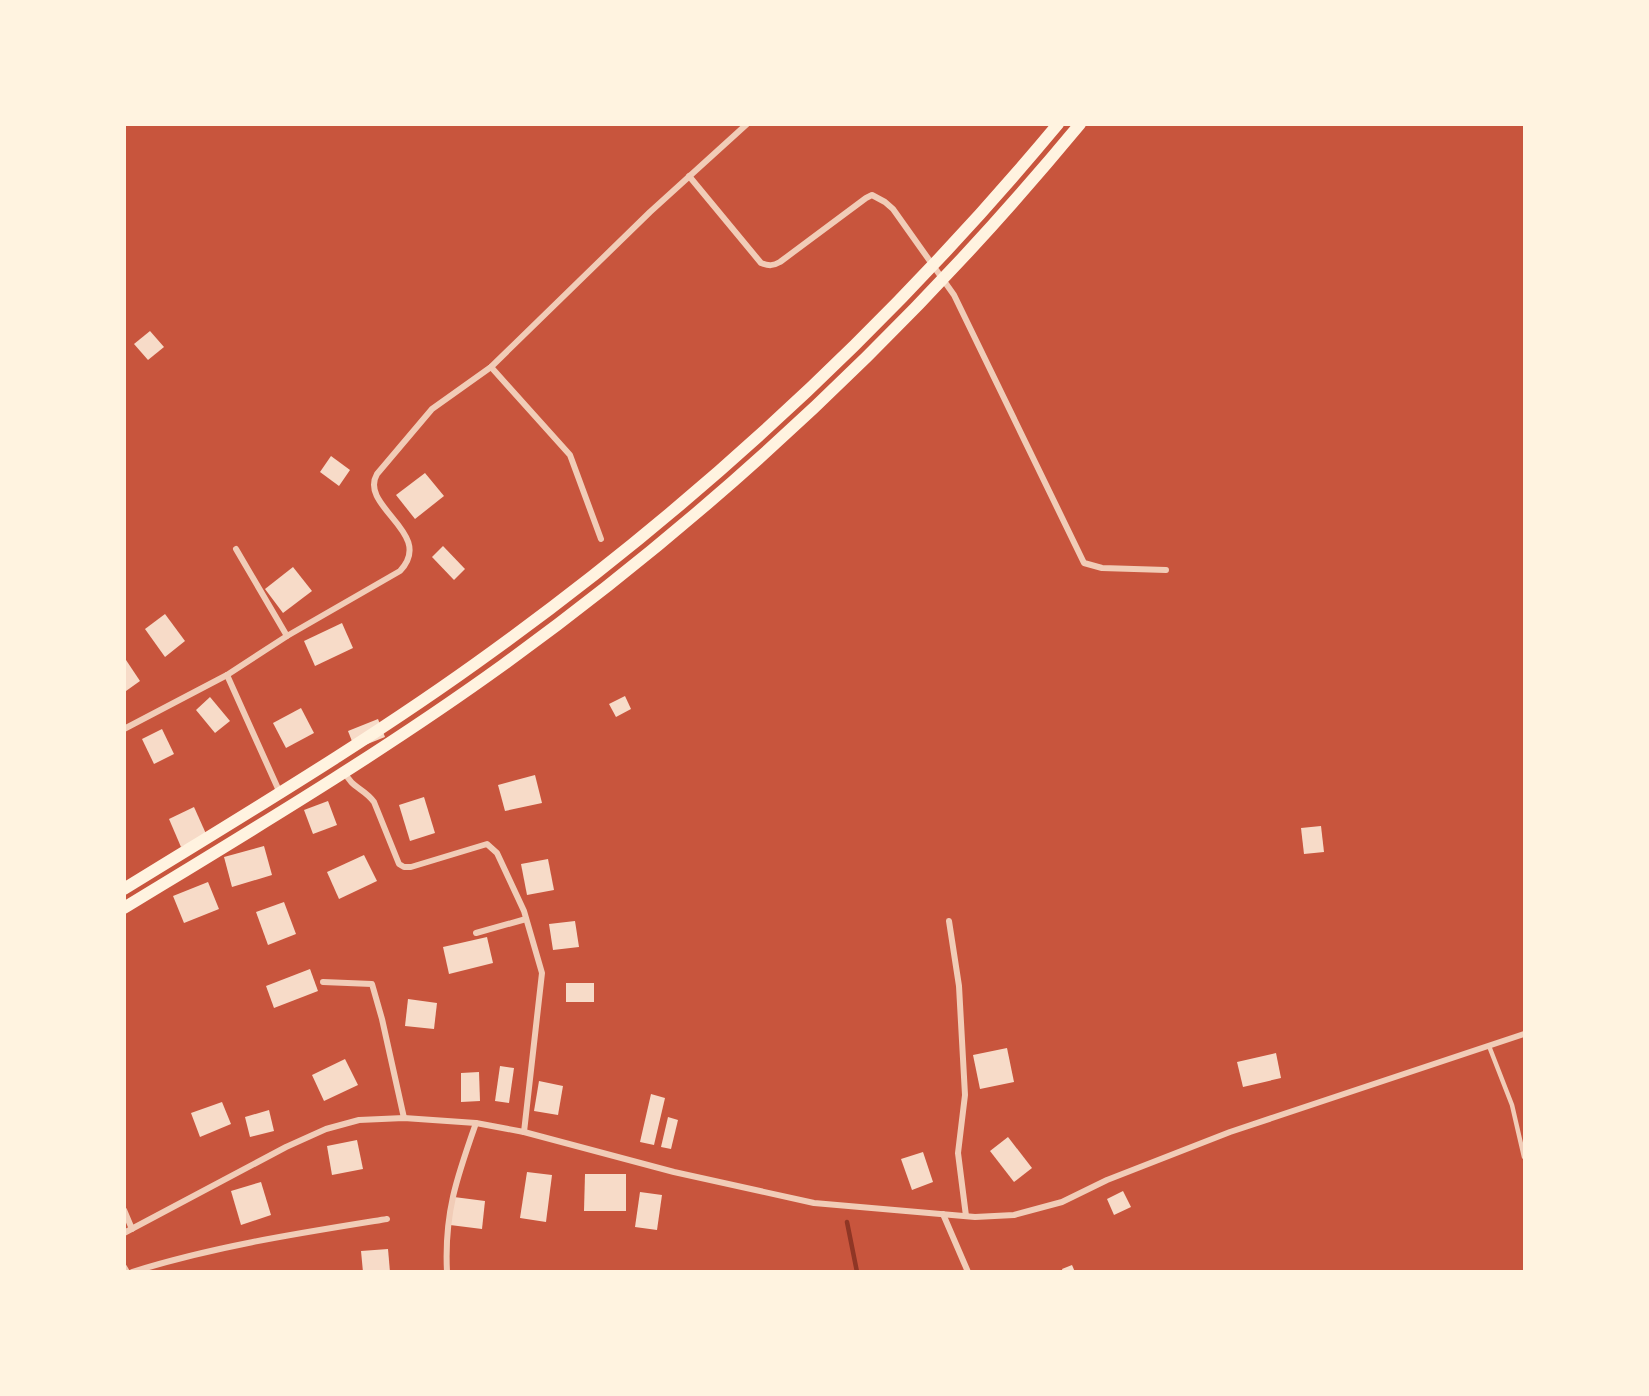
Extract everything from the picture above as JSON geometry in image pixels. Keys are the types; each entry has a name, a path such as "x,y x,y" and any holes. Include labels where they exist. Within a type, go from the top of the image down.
{"main road":[{"path":"124,889 280,793 426,699 549,610 623,552 686,500 790,407 866,334 933,265 1058,124"},
{"path":"124,909 345,772 436,712 569,616 679,528 819,403 943,279 1080,124"}],"street":[{"path":"124,729 227,675 287,636 400,571 411,556 407,538 376,494 375,478 432,410 491,367 650,212 747,124"},
{"path":"689,177 761,263 774,266 872,195 885,202 893,209 954,295 1084,563 1089,566 1166,570"},
{"path":"491,367 570,455 601,539"},
{"path":"236,549 287,636"},
{"path":"227,675 280,793"},
{"path":"345,772 355,787 368,793 374,802 399,864 404,867 411,867 487,844 497,853 526,919 541,964 543,983 524,1132"},
{"path":"476,933 526,919"},
{"path":"949,921 959,987 965,1095 958,1153 966,1216"},
{"path":"324,982 372,984 404,1118"},
{"path":"124,1233 286,1147 326,1129 358,1120 404,1118 476,1123 524,1132 674,1172 814,1203 966,1216 1014,1215 1062,1202 1107,1180 1230,1132 1524,1034"},
{"path":"447,1272 447,1218 455,1183 476,1123"},
{"path":"124,1210 132,1229"},
{"path":"943,1214 968,1272"},
{"path":"124,1267 129,1272 249,1241 387,1219"}],"lane":[{"path":"1489,1046 1512,1105 1524,1157"}],"building":[{"path":"150,331 164,347 148,360 134,344"},
{"path":"331,456 350,470 339,486 320,472"},
{"path":"425,473 444,496 415,519 396,495"},
{"path":"443,546 465,569 454,580 432,557"},
{"path":"293,567 312,591 283,613 265,589"},
{"path":"165,614 185,641 165,657 145,629"},
{"path":"342,623 353,648 315,666 304,641"},
{"path":"126,660 140,681 126,691 124,661"},
{"path":"625,696 631,709 616,717 609,704"},
{"path":"210,697 230,721 215,733 196,710"},
{"path":"301,708 314,733 286,748 273,723"},
{"path":"378,719 385,737 355,749 348,731"},
{"path":"162,729 174,754 154,764 142,739"},
{"path":"535,775 542,803 505,811 498,785"},
{"path":"424,797 435,833 410,841 399,805"},
{"path":"328,801 337,825 313,834 304,810"},
{"path":"194,807 207,836 181,847 169,819"},
{"path":"1321,826 1324,852 1304,854 1301,828"},
{"path":"264,846 272,875 232,887 224,857"},
{"path":"364,855 377,881 339,899 327,872"},
{"path":"548,859 554,890 527,895 521,864"},
{"path":"208,882 219,909 184,923 173,896"},
{"path":"284,902 296,934 268,945 256,912"},
{"path":"575,921 579,947 553,950 549,924"},
{"path":"487,937 493,963 449,974 443,947"},
{"path":"310,969 318,991 274,1008 266,986"},
{"path":"566,983 594,983 594,1002 566,1002"},
{"path":"408,999 437,1003 434,1029 405,1026"},
{"path":"1007,1048 1014,1082 980,1089 973,1055"},
{"path":"1276,1053 1281,1078 1243,1087 1237,1062"},
{"path":"345,1059 358,1085 324,1101 312,1075"},
{"path":"500,1066 514,1068 509,1103 495,1101"},
{"path":"479,1072 480,1101 461,1102 461,1073"},
{"path":"539,1081 563,1086 558,1115 534,1111"},
{"path":"651,1094 665,1098 654,1145 640,1142"},
{"path":"222,1102 231,1124 200,1137 191,1113"},
{"path":"269,1110 274,1131 250,1137 245,1117"},
{"path":"668,1117 678,1120 671,1149 661,1147"},
{"path":"1008,1137 1032,1168 1014,1182 990,1151"},
{"path":"357,1140 363,1169 332,1175 327,1146"},
{"path":"923,1152 933,1182 912,1190 901,1159"},
{"path":"527,1172 552,1175 546,1222 520,1218"},
{"path":"585,1174 626,1174 626,1211 584,1211"},
{"path":"261,1182 271,1215 241,1225 231,1191"},
{"path":"1123,1191 1131,1207 1114,1215 1107,1199"},
{"path":"640,1192 662,1195 657,1230 635,1227"},
{"path":"454,1197 485,1201 482,1229 450,1225"},
{"path":"388,1249 390,1272 363,1272 361,1251"},
{"path":"1072,1265 1075,1272 1063,1272 1062,1269"}],"waterway":[{"path":"847,1222 857,1272"}]}
